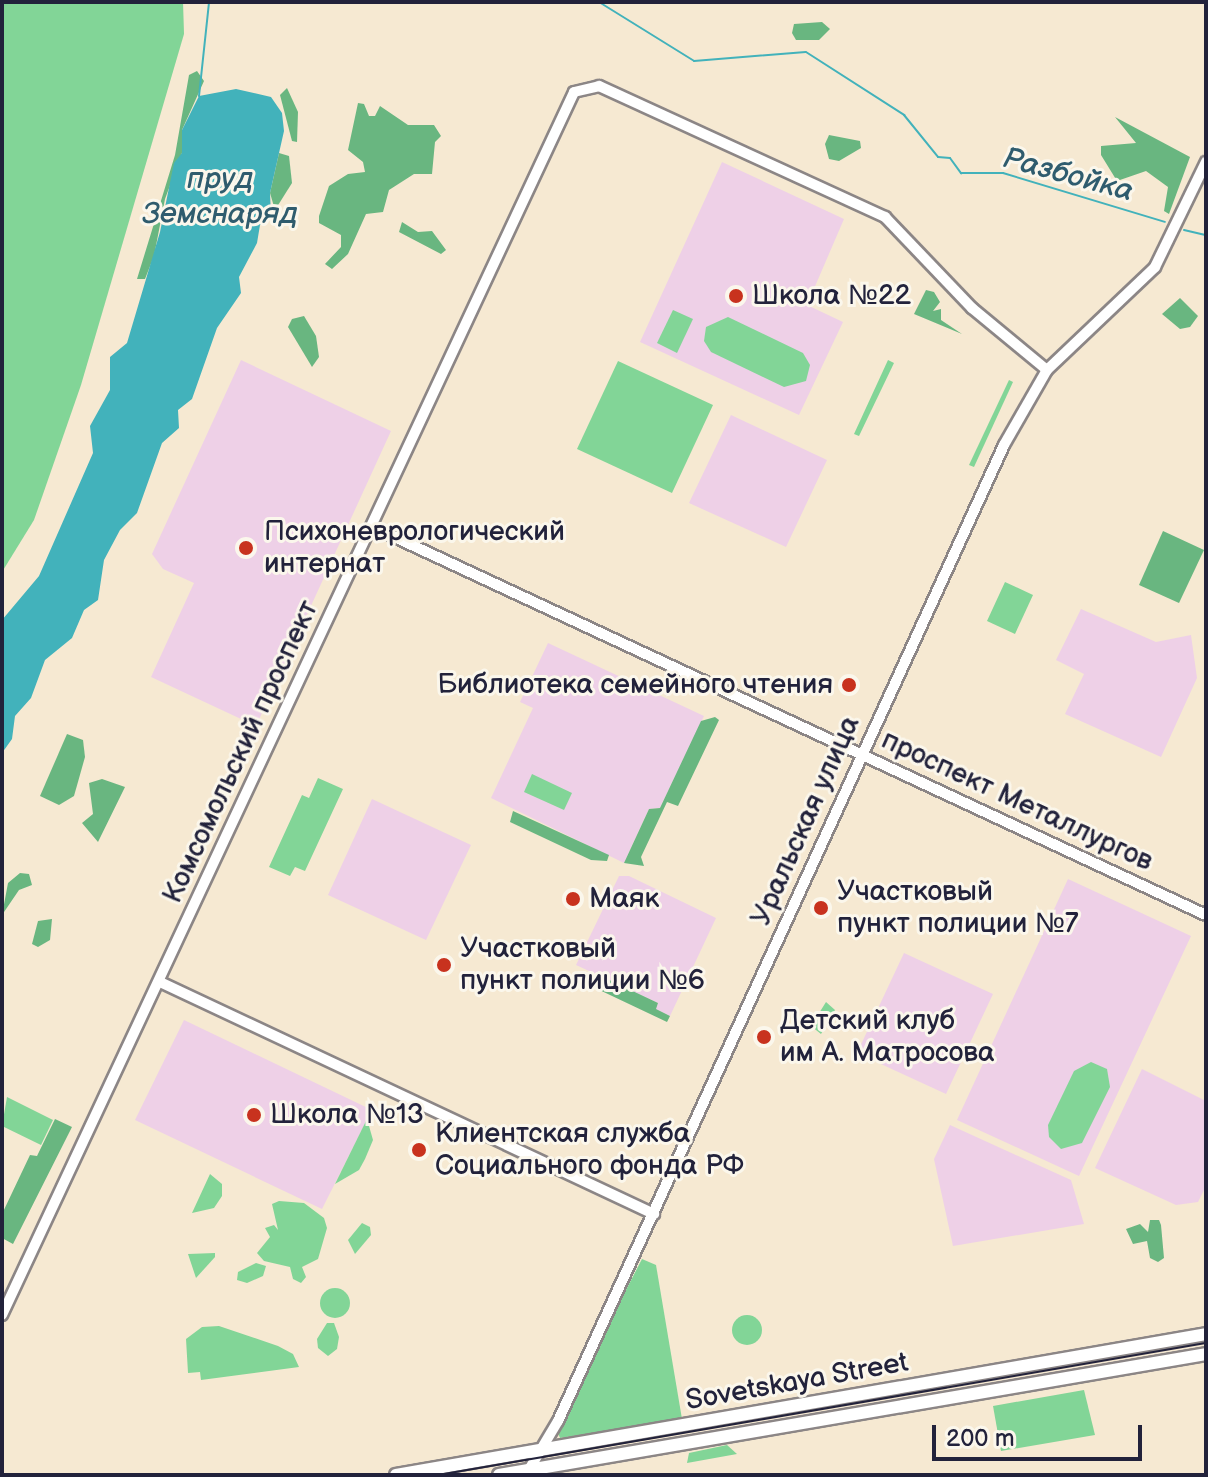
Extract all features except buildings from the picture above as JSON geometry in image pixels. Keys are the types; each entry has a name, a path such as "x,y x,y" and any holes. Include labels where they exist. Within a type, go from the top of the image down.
{"main road":[{"name":"Sovetskaya Street","path":"396,1475 1206,1334"},
{"name":"Sovetskaya Street","path":"499,1475 527,1473 1206,1354"}],"street":[{"name":"Комсомольский проспект","path":"2,1315 574,92 589,85 885,217 972,308 1047,370"},
{"name":"Уральская улица","path":"527,1473 541,1451 654,1214 864,757 868,737 993,470 1047,370 1145,279 1168,247 1206,162"},
{"name":"проспект Металлургов","path":"373,527 1206,915"},
{"path":"160,982 654,1214"}],"shaded area":[{"name":"Школа №22","path":"722,162 844,219 807,305 843,322 799,415 640,342"},
{"name":"Психоневрологический интернат","path":"241,360 391,431 256,726 151,677 194,583 163,569 152,554"},
{"path":"731,415 827,460 786,547 689,503"},
{"path":"1081,609 1156,642 1191,635 1197,678 1161,757 1065,714 1084,674 1056,660"},
{"path":"548,643 704,716 660,808 649,809 624,863 491,798 533,708 520,702"},
{"path":"372,799 471,845 426,940 328,895"},
{"path":"619,876 629,876 716,918 670,1016 655,1009 658,1003 576,965"},
{"path":"1068,879 1191,936 1079,1176 957,1120"},
{"path":"904,953 993,994 946,1094 857,1053"},
{"name":"Школа №13","path":"184,1020 372,1110 322,1209 135,1120"},
{"path":"1142,1069 1206,1101 1206,1186 1198,1202 1176,1205 1095,1168"},
{"path":"950,1125 1071,1180 1084,1224 953,1246 934,1159"}],"green space":[{"path":"2,2 183,2 184,34 81,385 34,520 2,572"},
{"path":"822,22 830,29 819,40 796,40 792,33 794,24"},
{"path":"197,71 204,81 182,130 182,153 165,199 154,256 145,279 137,279 175,155 189,75"},
{"path":"287,88 298,112 297,142 292,141 280,95"},
{"path":"358,103 364,104 369,116 375,116 380,106 408,125 434,125 441,136 435,142 432,174 414,174 389,190 383,212 366,214 348,254 332,269 325,264 341,247 341,235 319,223 319,216 329,186 348,174 365,172 363,162 348,150"},
{"path":"1115,117 1190,157 1169,214 1164,211 1168,187 1146,171 1117,181 1101,155 1101,146 1136,143"},
{"path":"829,135 860,141 861,148 839,161 829,159 825,144"},
{"path":"279,153 289,156 292,183 275,210 270,193"},
{"path":"402,222 418,232 432,231 446,250 441,254 399,232"},
{"path":"926,290 934,292 940,302 933,311 941,309 941,320 962,334 914,314"},
{"path":"1180,298 1198,316 1190,327 1180,329 1162,314"},
{"path":"673,310 693,319 677,353 657,343"},
{"path":"304,316 316,336 319,357 312,367 288,327 292,319"},
{"path":"728,317 803,353 810,365 806,381 784,387 711,352 704,341 706,327"},
{"path":"888,360 894,363 859,436 854,434"},
{"path":"618,361 713,405 672,493 577,449"},
{"path":"1009,380 1013,382 974,467 969,465"},
{"path":"1163,531 1204,550 1179,603 1139,585"},
{"path":"1005,582 1033,595 1015,634 987,621"},
{"path":"715,717 719,720 678,806 667,802 641,857 644,866 624,863 649,809 660,808 701,721"},
{"path":"67,734 83,740 85,757 74,796 59,805 40,796"},
{"path":"532,774 572,793 564,810 524,792"},
{"path":"318,778 343,789 305,871 295,867 290,876 269,867 302,795 309,798"},
{"path":"102,779 125,787 98,842 82,823 93,814 89,783"},
{"path":"513,811 609,855 607,861 591,860 510,822"},
{"path":"20,873 29,874 32,885 19,890 2,915 8,883"},
{"path":"52,919 50,940 38,947 32,944 38,921"},
{"path":"603,977 658,1003 656,1009 670,1016 667,1022 591,986"},
{"path":"826,1002 835,1010 821,1034 811,1026"},
{"path":"1091,1062 1107,1069 1110,1087 1082,1143 1061,1149 1049,1137 1048,1125 1074,1071"},
{"path":"7,1097 53,1120 41,1145 2,1126"},
{"path":"55,1119 72,1127 13,1244 2,1238 2,1214 30,1155 37,1156"},
{"path":"367,1119 373,1140 365,1159 359,1170 335,1184"},
{"path":"210,1174 222,1184 222,1196 214,1208 192,1213"},
{"path":"279,1201 304,1203 324,1218 327,1228 318,1259 302,1267 306,1277 301,1283 293,1279 290,1267 264,1261 257,1253 270,1237 265,1228 274,1225 278,1230 272,1204"},
{"path":"1150,1220 1159,1220 1161,1225 1164,1258 1158,1262 1150,1258 1147,1241 1133,1244 1126,1229 1140,1224 1148,1232"},
{"path":"362,1223 370,1227 371,1235 355,1254 348,1240"},
{"path":"215,1253 215,1257 196,1278 188,1254"},
{"path":"642,1259 656,1265 682,1419 560,1438 558,1433 603,1334"},
{"path":"256,1263 266,1266 263,1276 247,1283 237,1280 238,1272"},
{"path":"335,1288 346,1292 350,1303 346,1314 335,1318 324,1314 320,1303 324,1292"},
{"path":"747,1315 758,1319 762,1330 758,1341 747,1345 736,1341 732,1330 736,1319"},
{"path":"327,1323 334,1323 339,1337 337,1349 328,1356 318,1348 317,1339"},
{"path":"219,1326 278,1346 293,1354 299,1367 201,1380 200,1372 188,1373 186,1339 202,1327"},
{"path":"1084,1390 1095,1435 1001,1451 993,1406"},
{"path":"727,1445 737,1454 687,1463 689,1453"}],"water":[{"name":"пруд Земснаряд","path":"236,89 271,97 282,113 284,131 270,193 271,215 260,225 257,243 239,277 241,293 217,328 192,399 178,410 179,428 162,443 137,513 120,530 104,560 98,600 84,610 72,638 45,660 31,698 15,716 12,739 2,753 2,620 39,576 93,453 90,426 110,390 110,357 127,343 160,232 174,163 182,153 182,130 199,96"}],"waterway":[{"path":"199,96 209,2"},
{"name":"Разбойка","path":"599,2 694,61 806,52 904,115 938,157 950,158 961,173 1003,173 1165,222"},
{"name":"Разбойка","path":"1184,230 1206,235"}],"tram line":[{"path":"438,1475 1206,1343"}],"place":[{"name":"Школа №22","path":"736,296"},
{"name":"Психоневрологический интернат","path":"246,548"},
{"name":"Библиотека семейного чтения","path":"849,685"},
{"name":"Маяк","path":"573,899"},
{"name":"Участковый пункт полиции №7","path":"821,908"},
{"name":"Участковый пункт полиции №6","path":"444,965"},
{"name":"Детский клуб им А. Матросова","path":"764,1037"},
{"name":"Школа №13","path":"254,1115"},
{"name":"Клиентская служба Социального фонда РФ","path":"419,1150"}]}
